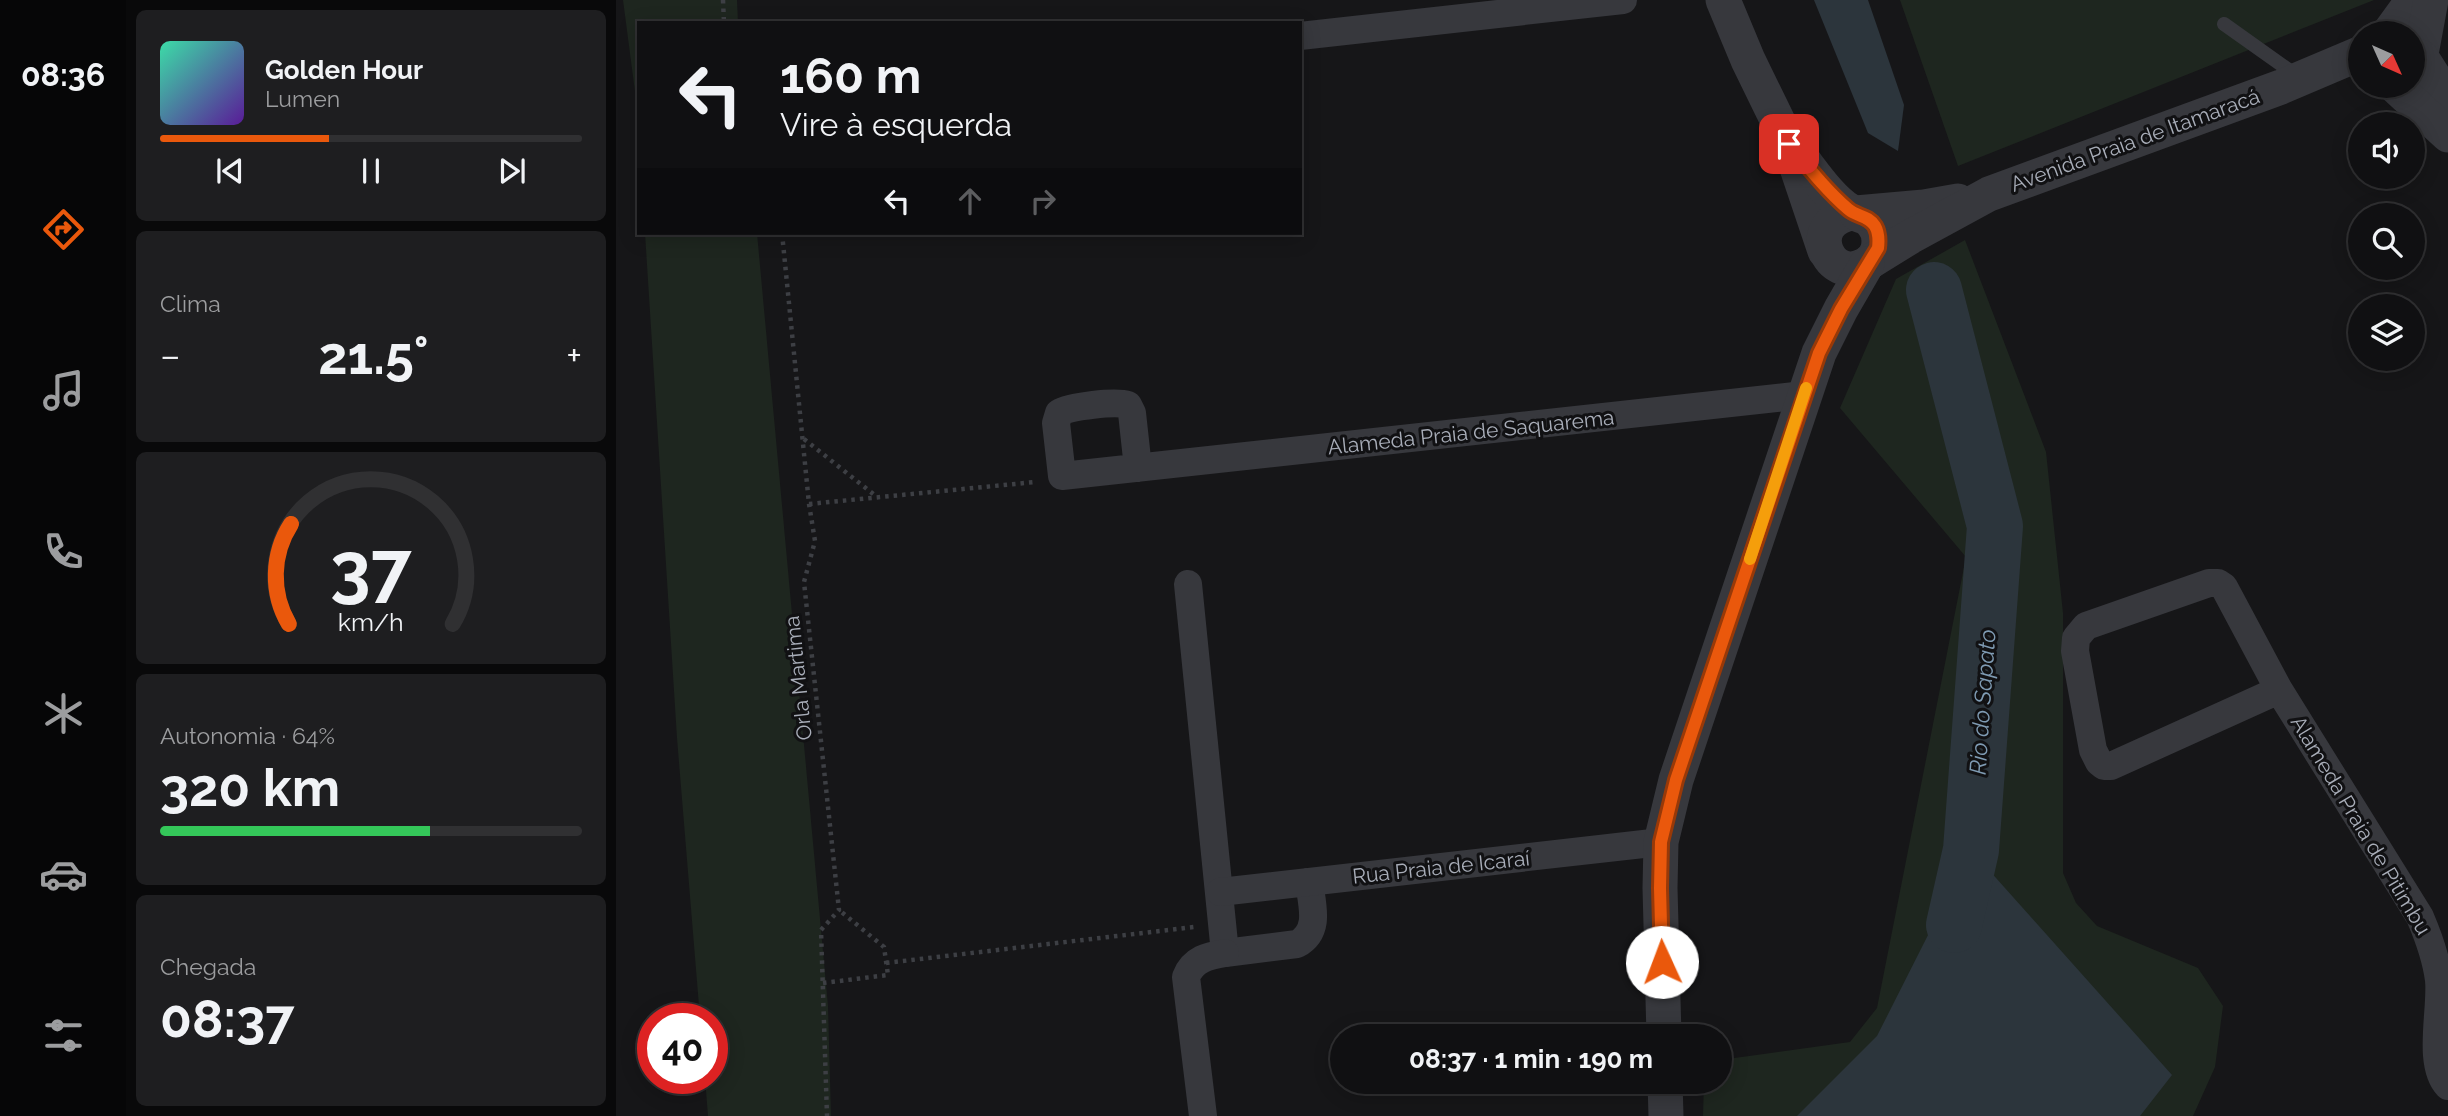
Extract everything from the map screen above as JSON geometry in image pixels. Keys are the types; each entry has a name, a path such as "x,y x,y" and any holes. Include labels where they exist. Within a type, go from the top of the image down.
{"street":[{"path":"1302,36 1623,0"},
{"path":"1723,0 1748,60 1789,144 1826,254 1833,262 1846,269 1860,267 1869,262"},
{"path":"2398,21 2413,0"},
{"path":"2426,21 2431,0"},
{"name":"Avenida Praia de Itamaracá","path":"1869,262 1989,194 2348,59"},
{"path":"2426,70 2448,99"},
{"name":"Avenida Praia de Itamaracá","path":"2291,83 2348,82"},
{"path":"2408,98 2448,135"},
{"path":"1664,1024 1661,842 1676,780 1819,353 1878,248 1878,232 1870,220 1854,213 1827,188 1789,144"},
{"name":"Avenida Praia de Itamaracá","path":"1854,213 1923,207 1989,194"},
{"path":"1819,353 1826,305 1824,234 1835,218 1854,213"},
{"name":"Alameda Praia de Saquarema","path":"1062,476 1804,396"},
{"path":"1062,476 1056,418 1067,409 1128,405 1132,413 1138,468"},
{"name":"Alameda Praia de Pitimbu","path":"2279,690 2111,766 2104,766 2093,750 2075,651 2076,638 2086,626 2209,583 2218,583 2224,587 2279,690 2420,917 2434,948 2439,982 2437,1067 2448,1086"},
{"path":"1188,584 1225,953"},
{"name":"Rua Praia de Icaraí","path":"1220,892 1661,842"},
{"path":"1203,1116 1186,977 1189,969 1205,957 1297,944 1306,939 1313,922 1309,882"},
{"path":"1665,1094 1666,1116"}],"lane":[{"path":"2224,24 2291,83"}],"path":[{"path":"723,0 724,21"},
{"name":"Orla Martima","path":"782,235 815,541 804,582 839,910"},
{"path":"803,439 877,497"},
{"path":"809,504 1050,480 1062,476"},
{"path":"823,984 888,975 884,947 839,910 821,930 827,1116"},
{"path":"886,962 1223,924"}],"shaded area":[{"path":"623,0 737,0 738,21 637,21 637,114"},
{"path":"1814,0 1868,0 1904,105 1898,151 1868,133"},
{"path":"1900,0 2374,0 1958,166"},
{"path":"645,235 757,235 828,1006 831,1116 708,1116 706,1094 728,1094 728,1003 699,1003 677,738"},
{"path":"1965,240 2046,452 2063,613 2063,873 2076,903 2097,926 2198,968 2223,1006 2215,1067 2193,1116 1703,1116 1704,1094 1732,1094 1732,1058 1850,1042 1877,1008 1966,557 1840,408 1896,279"},
{"path":"1971,850 2172,1075 2140,1116 1797,1116 1877,1036"}],"waterway":[{"name":"Rio do Sapato","path":"1934,290 1995,526 1971,850 1954,925"}],"slow traffic":[{"path":"1750,559 1806,388"}],"route":[{"path":"1662,962 1661,842 1676,780 1819,353 1841,309 1878,248 1875,225 1863,215 1852,213 1836,198 1789,144"}]}
